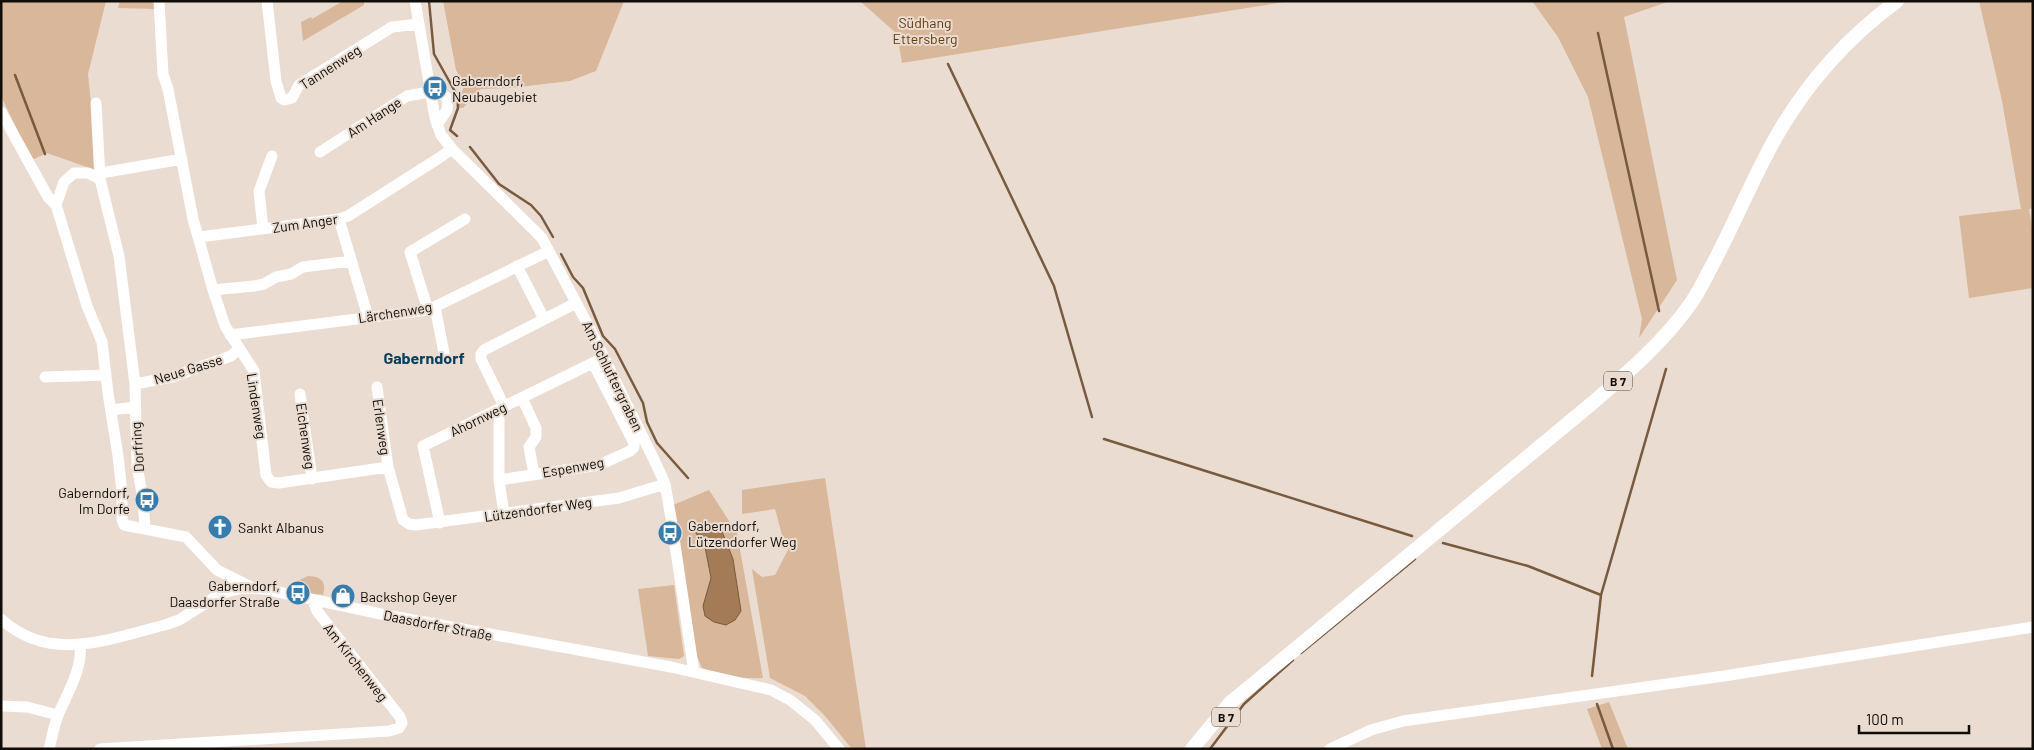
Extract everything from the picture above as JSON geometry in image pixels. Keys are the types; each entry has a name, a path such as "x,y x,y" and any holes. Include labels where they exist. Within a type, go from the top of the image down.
{"main road":[{"name":"B 7","path":"1194,748 1251,686 1597,399 1660,340 1692,302 1776,137 1797,103 1823,70 1853,38 1896,1"}],"street":[{"name":"Lindenweg","path":"159,1 163,74 193,219 225,326 254,371 267,478 271,482 279,483 388,467"},
{"name":"Tannenweg","path":"267,1 276,81 278,92 284,100 292,98 299,85 392,27 419,24"},
{"name":"Am Schluftergraben","path":"415,1 437,125 441,135 452,149 534,228 549,251 576,303 598,360 665,484 694,672"},
{"path":"431,91 441,93 448,98 449,103 448,110 437,125"},
{"name":"Am Hange","path":"320,152 406,96 431,91"},
{"name":"Dorfring","path":"1,112 48,197 56,205 87,306 102,342 105,376 122,492 122,519 124,524 130,527 146,528 137,466 135,384 116,238 101,189 96,103"},
{"name":"Zum Anger","path":"199,238 339,219 452,149"},
{"path":"263,229 259,191 272,156"},
{"path":"56,205 64,182 74,173 88,173 100,176 182,159"},
{"path":"339,219 368,317"},
{"path":"445,358 431,308 410,252 465,219"},
{"name":"Lärchenweg","path":"230,335 431,308 549,251"},
{"path":"213,290 264,284 276,277 291,274 303,267 352,261"},
{"path":"516,266 544,320"},
{"path":"504,514 499,480 501,408 481,359 481,354 484,350 576,303"},
{"name":"Neue Gasse","path":"135,384 172,377 231,356 239,349"},
{"name":"Ahornweg","path":"440,523 423,446 598,360"},
{"name":"Espenweg","path":"499,480 599,465 630,451 634,447 634,443 598,360"},
{"path":"45,377 105,376"},
{"name":"Erlenweg","path":"377,387 388,467"},
{"name":"Eichenweg","path":"300,394 312,478"},
{"name":"Espenweg","path":"522,398 536,428 536,437 529,447 534,474"},
{"name":"Dorfring","path":"111,410 135,407"},
{"name":"Lützendorfer Weg","path":"388,467 400,515 409,524 440,523 619,498 665,484"},
{"path":"146,528 186,537 217,570 254,588"},
{"path":"214,596 218,584 217,570"},
{"name":"Daasdorfer Straße","path":"1,619 15,630 35,640 58,645 80,645 172,622 187,615 214,596 232,590 254,588 277,591 381,614 694,672 771,690 790,700 816,720 839,749"},
{"name":"Am Kirchenweg","path":"100,749 389,731 399,728 402,723 400,717 317,611 313,600"},
{"path":"1330,749 1371,730 1403,721 1724,676 2033,627"},
{"path":"49,749 58,715 78,665 80,645"},
{"path":"1,706 27,707 58,715"}],"green space":[{"path":"1,1 106,1 88,74 98,171 47,153 32,160 1,96"},
{"path":"120,1 154,1 154,9 118,8"},
{"path":"343,1 364,1 364,5 303,41 301,22 311,17 312,19"},
{"path":"443,1 624,1 596,71 570,81 510,88 481,89 463,108 456,107 458,97 465,86 456,70"},
{"name":"Südhang Ettersberg","path":"860,1 1290,1 902,63 897,34"},
{"path":"1532,1 1670,1 1624,17 1677,280 1639,338 1642,319 1588,97 1558,37"},
{"path":"1979,1 2033,1 2033,208 2029,209 2033,234 2033,288 1969,298 1959,216 2021,209 2002,101"},
{"path":"825,478 866,749 852,749 825,716 805,696 770,678 752,569 762,577 775,575 790,546 782,535 775,509 742,514 742,490"},
{"path":"709,490 737,533 763,678 732,676 702,668 695,652 673,505","holes":["705,521 721,529 733,559 741,611 708,590 711,578 705,547"]},
{"path":"308,576 316,577 322,581 324,587 323,595 311,594 311,591 307,590 306,593 290,589 291,584"},
{"path":"674,585 684,656 679,659 648,656 638,589"},
{"path":"1609,702 1628,749 1602,749 1587,709"}],"shaded area":[{"path":"705,521 721,529 733,559 741,611 735,620 726,625 714,622 705,616 703,606 711,578 705,547 696,533 697,526"}],"waterway":[{"path":"429,1 434,54 458,97 458,108 450,130 457,136"},
{"path":"1598,33 1659,311"},
{"path":"948,64 1054,286 1092,417"},
{"path":"15,75 45,154"},
{"path":"470,147 499,184 531,205 541,216 553,237"},
{"path":"561,254 573,277 583,288 603,336 615,349 643,403 647,422 657,443 688,478"},
{"path":"1601,595 1666,369"},
{"path":"1104,439 1412,536"},
{"path":"1443,543 1528,566 1601,595 1592,676"},
{"path":"1301,653 1415,559"},
{"path":"1210,749 1244,704 1293,660"},
{"path":"1597,704 1613,749"}],"place":[{"name":"Gaberndorf, Neubaugebiet","path":"435,88"},
{"name":"Gaberndorf, Im Dorfe","path":"147,500"},
{"name":"Sankt Albanus","path":"220,527"},
{"name":"Gaberndorf, Lützendorfer Weg","path":"670,533"},
{"name":"Gaberndorf, Daasdorfer Straße","path":"298,593"},
{"name":"Backshop Geyer","path":"343,596"}],"district":[{"name":"Gaberndorf","path":"424,357"}]}
